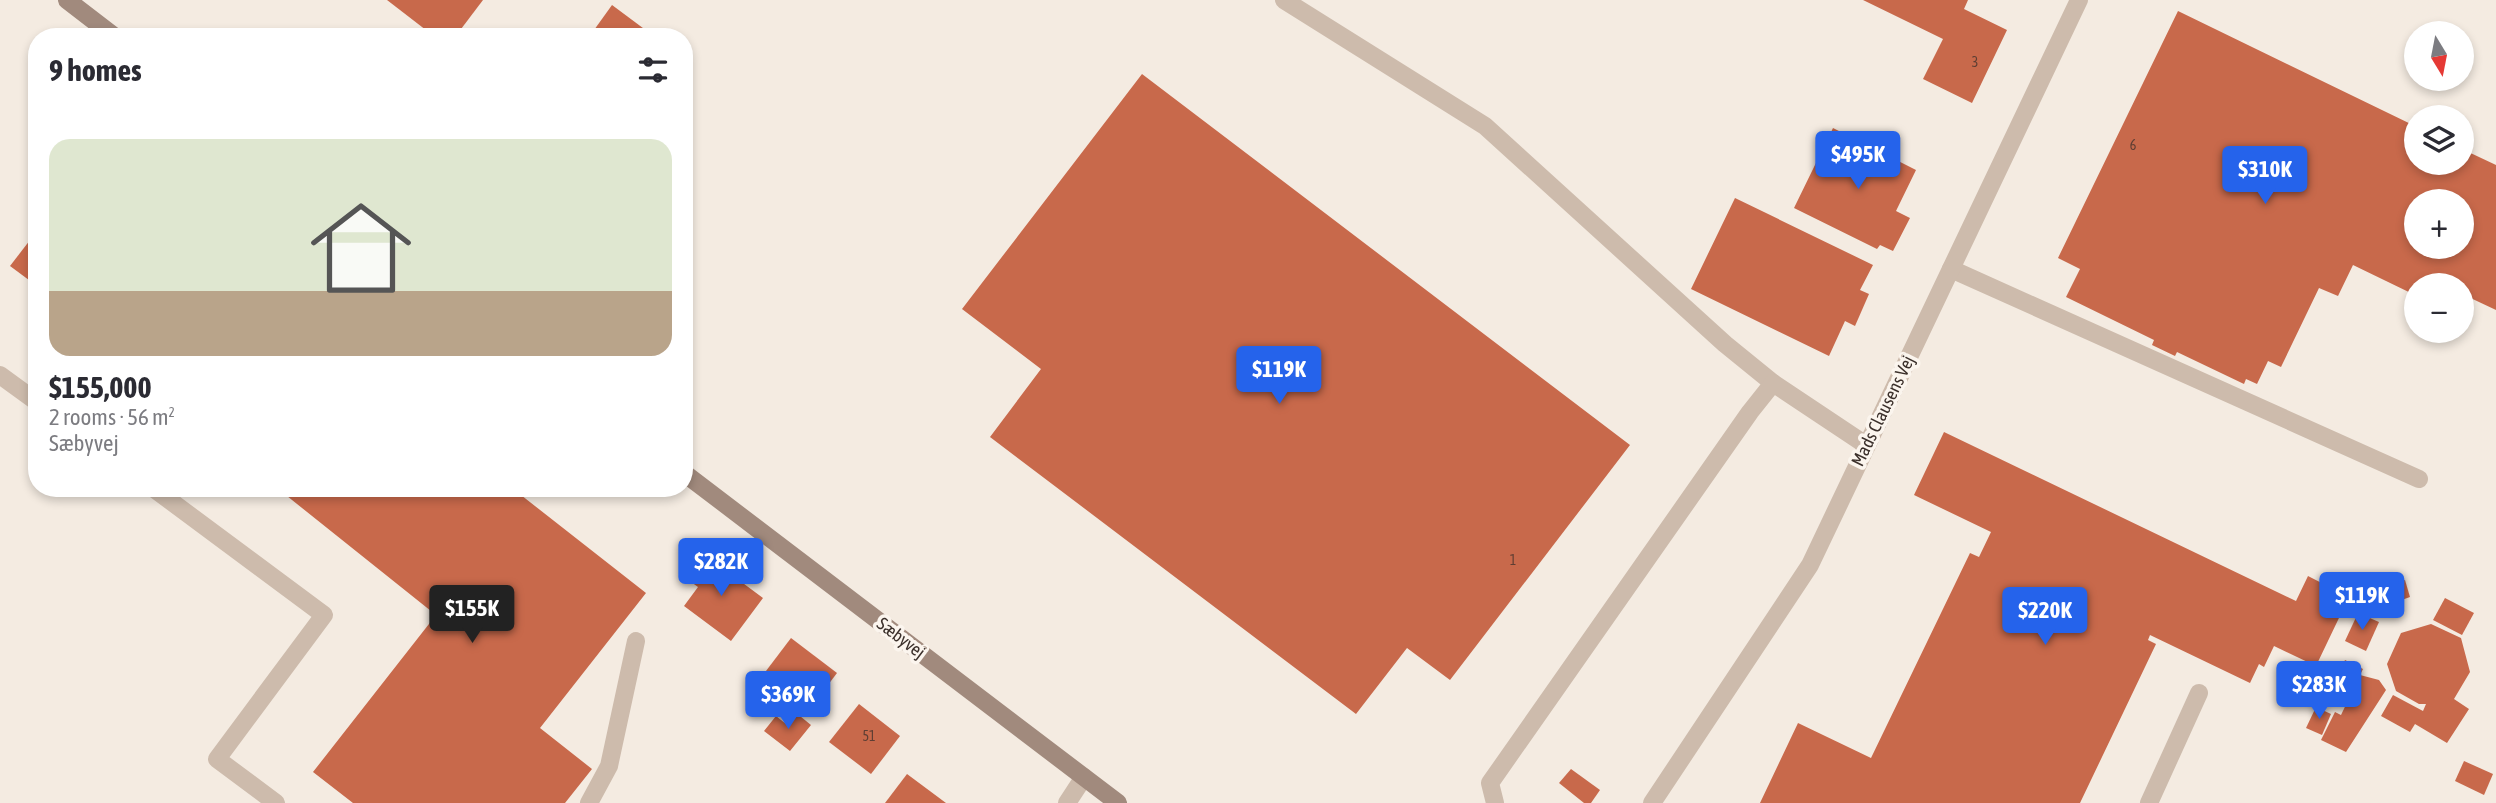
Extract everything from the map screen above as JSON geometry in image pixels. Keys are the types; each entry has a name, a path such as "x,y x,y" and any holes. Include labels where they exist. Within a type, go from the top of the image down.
{"street":[{"path":"67,0 103,28"},
{"path":"1284,0 1485,126 1725,344 1773,383 1866,445"},
{"name":"Mads Clausens Vej","path":"1652,803 1810,565 2079,0"},
{"path":"1951,269 2419,479"},
{"path":"0,376 28,396"},
{"path":"1495,803 1490,783 1773,383"},
{"name":"Sæbyvej","path":"693,480 1118,803"},
{"path":"165,497 324,615 217,759 276,803"},
{"path":"589,803 609,766 636,641"},
{"path":"2149,803 2199,693"},
{"path":"1067,803 1084,777"}],"building":[{"path":"387,0 483,0 462,28 423,28"},
{"path":"1863,0 1968,0 1964,9 2007,30 1972,103 1923,79 1943,39"},
{"path":"612,5 643,28 595,28"},
{"path":"2178,11 2404,121 2404,175 2474,175 2474,155 2496,165 2496,310 2474,300 2474,273 2404,273 2404,290 2353,265 2338,296 2319,288 2281,367 2268,361 2257,384 2246,379 2244,384 2177,352 2175,356 2152,345 2154,340 2066,297 2080,269 2058,258"},
{"path":"1142,74 1630,445 1450,680 1407,648 1356,714 990,437 1041,369 962,309"},
{"path":"1833,128 1916,170 1896,211 1910,218 1893,251 1880,245 1877,249 1794,208"},
{"path":"1735,198 1873,265 1860,290 1869,294 1855,326 1845,321 1829,356 1691,289"},
{"path":"28,243 28,279 10,266"},
{"path":"1944,432 2296,601 2308,576 2349,597 2316,666 2274,646 2264,667 2259,664 2250,683 2150,635 2148,640 2156,644 2080,803 1760,803 1798,723 1871,758 1970,553 1979,557 1991,532 1914,495"},
{"path":"288,497 523,497 646,593 540,728 592,769 565,803 353,803 313,772 436,615"},
{"path":"705,555 763,598 731,641 684,606 698,587 687,579"},
{"path":"2405,580 2410,597 2385,606 2379,587"},
{"path":"2445,598 2474,613 2462,635 2433,620"},
{"path":"2358,613 2379,622 2366,651 2345,641"},
{"path":"2431,624 2461,638 2470,672 2454,699 2469,709 2447,743 2415,724 2410,732 2381,716 2393,695 2423,711 2426,704 2419,704 2396,691 2387,664 2401,633"},
{"path":"791,638 837,673 806,714 760,679"},
{"path":"2345,660 2363,669 2360,675 2379,680 2386,690 2346,752 2321,740 2335,712 2341,715 2355,686 2337,677"},
{"path":"859,704 900,736 871,774 829,742"},
{"path":"2316,707 2331,714 2322,735 2306,728"},
{"path":"795,712 811,725 790,751 764,731 776,716 786,724"},
{"path":"2464,761 2493,774 2484,795 2455,781"},
{"path":"1571,769 1600,790 1591,803 1584,803 1559,783"},
{"path":"907,774 946,803 885,803"}]}
